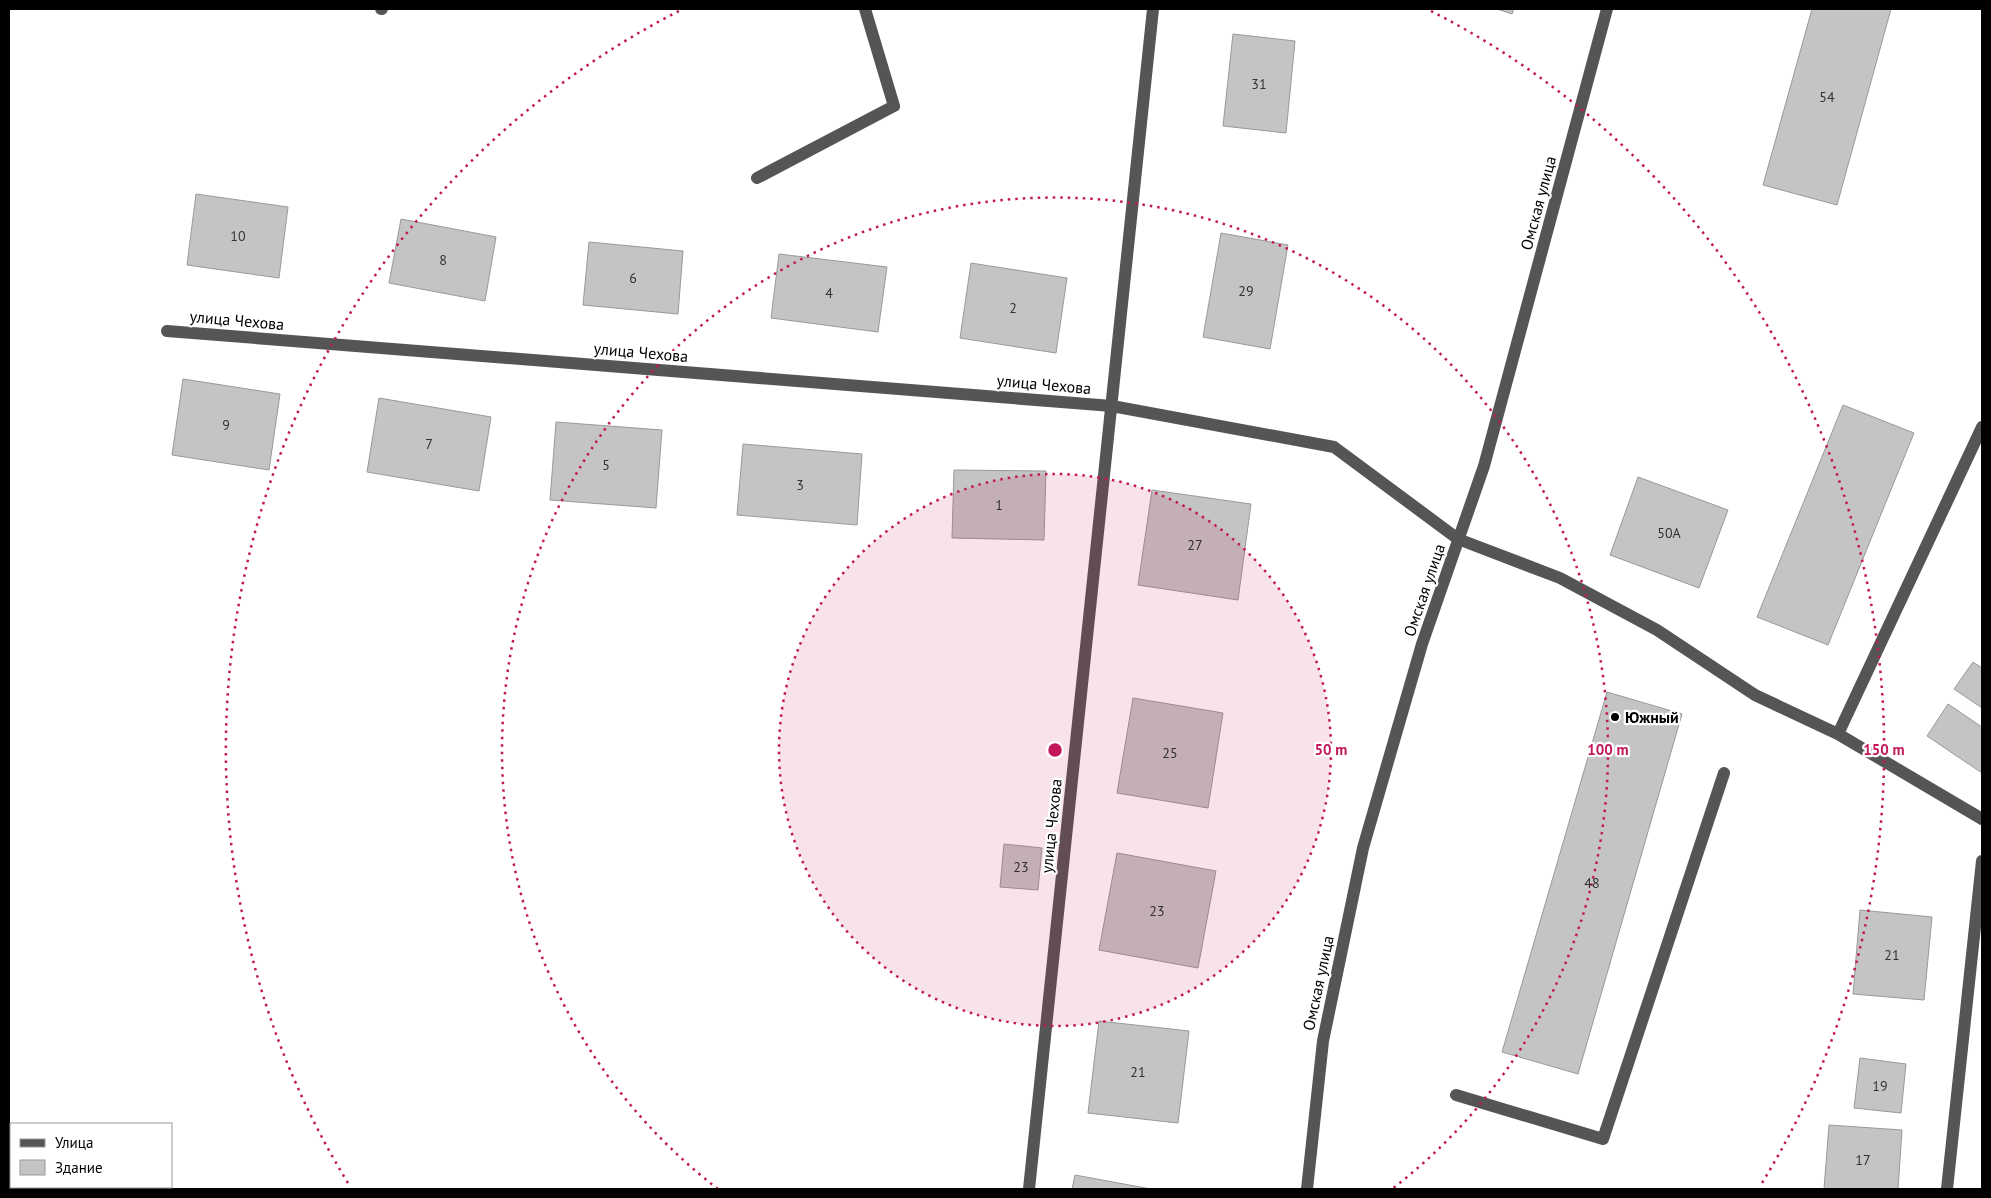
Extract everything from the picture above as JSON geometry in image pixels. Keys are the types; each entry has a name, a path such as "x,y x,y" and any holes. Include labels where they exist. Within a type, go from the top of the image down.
{"street":[{"path":"757,178 894,106 865,9"},
{"name":"улица Чехова","path":"1029,1189 1154,9"},
{"name":"Омская улица","path":"1307,1189 1323,1041 1363,848 1422,644 1484,466 1607,9"},
{"name":"улица Чехова","path":"167,331 1112,406"},
{"path":"1112,406 1334,447 1458,539 1560,578 1656,630 1755,695 1838,734 1982,819"},
{"path":"1838,734 1982,427"},
{"path":"1456,1094 1604,1139 1724,773"},
{"path":"1947,1189 1982,861"}],"building":[{"path":"1497,9 1514,9 1512,14"},
{"path":"1812,9 1891,9 1837,205 1763,185"},
{"path":"1233,34 1295,41 1286,133 1223,126"},
{"path":"196,194 288,207 279,278 187,265"},
{"path":"401,219 496,237 485,301 389,283"},
{"path":"1221,233 1288,245 1270,349 1203,337"},
{"path":"589,242 683,251 678,314 583,305"},
{"path":"779,254 887,267 878,332 771,318"},
{"path":"971,263 1067,278 1056,353 960,338"},
{"path":"183,379 280,394 269,470 172,455"},
{"path":"379,398 491,417 479,491 367,472"},
{"path":"1843,405 1914,433 1828,645 1757,617"},
{"path":"556,422 662,430 656,508 550,500"},
{"path":"743,444 862,454 857,525 737,515"},
{"path":"954,470 1046,471 1044,540 952,538"},
{"path":"1638,477 1728,510 1699,588 1610,555"},
{"path":"1152,490 1251,504 1238,600 1138,585"},
{"path":"1973,662 1982,668 1982,708 1954,689"},
{"path":"1607,692 1682,714 1578,1074 1502,1052"},
{"path":"1133,698 1223,713 1208,808 1117,793"},
{"path":"1948,704 1982,727 1982,773 1927,736"},
{"path":"1004,844 1042,848 1038,890 1000,887"},
{"path":"1117,853 1216,871 1198,968 1099,950"},
{"path":"1860,910 1932,917 1924,1000 1853,994"},
{"path":"1099,1021 1189,1031 1178,1123 1088,1113"},
{"path":"1860,1058 1906,1064 1901,1113 1854,1108"},
{"path":"1829,1125 1902,1130 1898,1189 1824,1189"},
{"path":"1075,1175 1151,1189 1072,1189"}],"place":[{"name":"Южный","path":"1615,717"}]}
